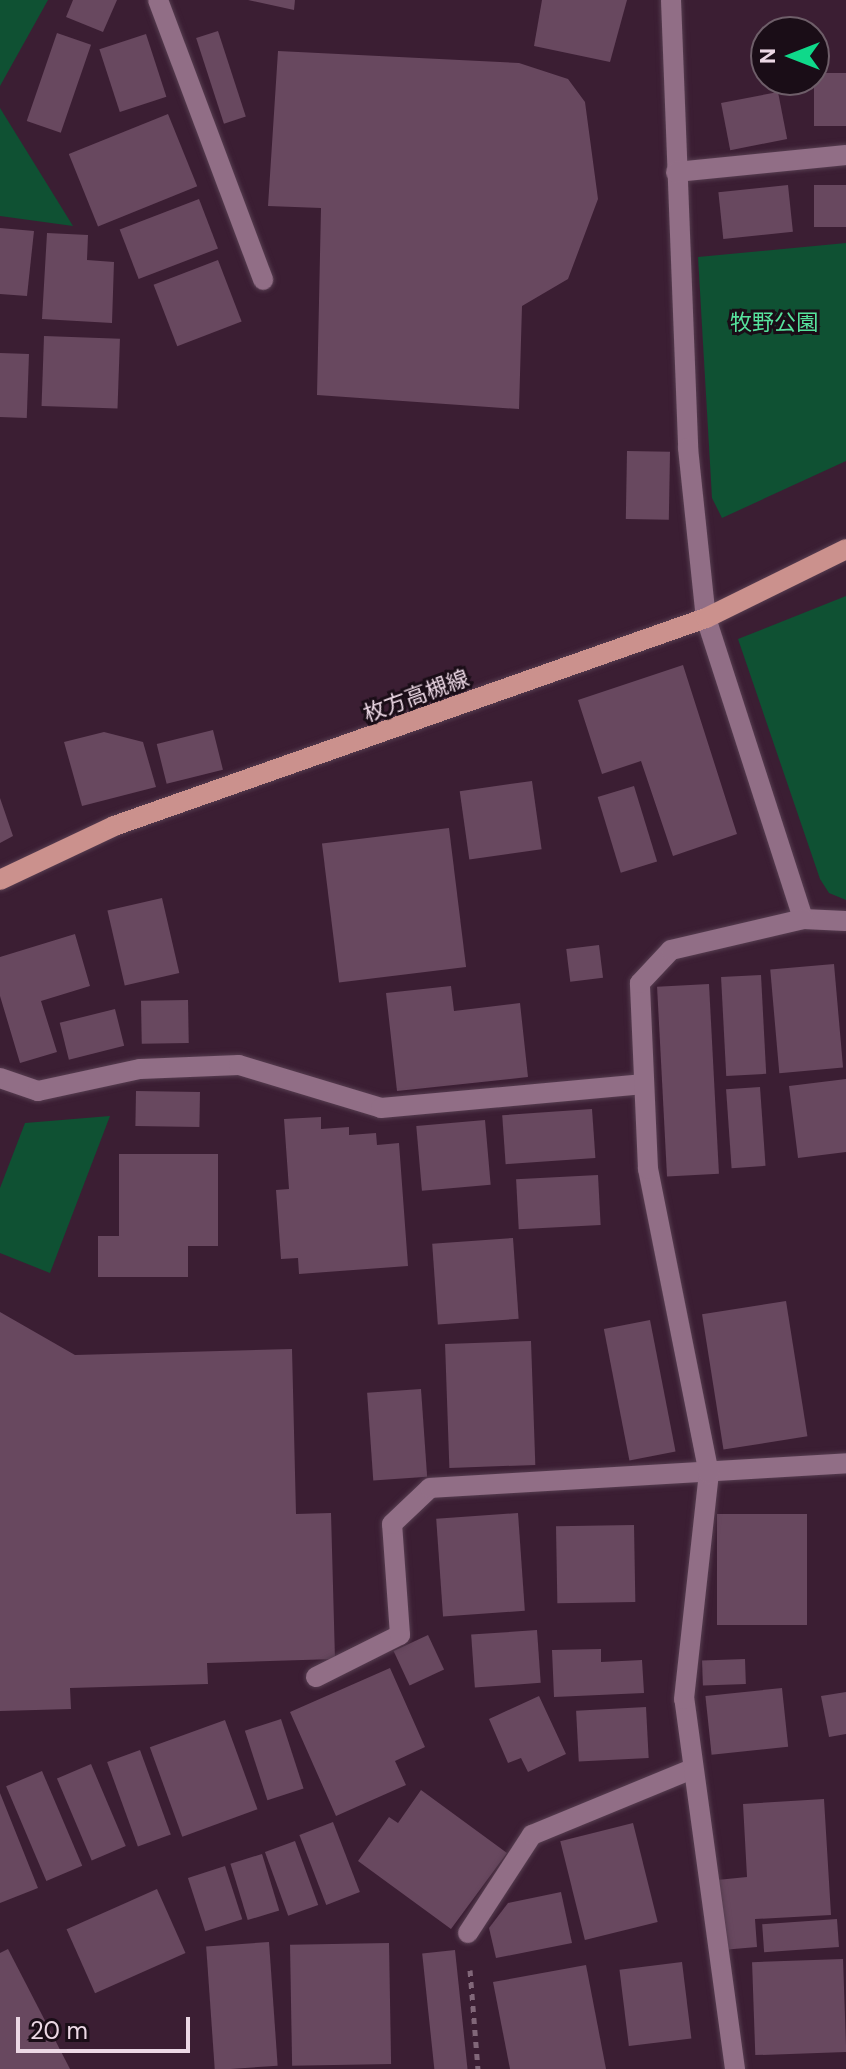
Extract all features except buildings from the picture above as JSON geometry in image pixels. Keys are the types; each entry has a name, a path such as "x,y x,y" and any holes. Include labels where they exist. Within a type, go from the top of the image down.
{"main road":[{"name":"枚方高槻線","path":"0,880 114,826 706,618 846,549"}],"street":[{"path":"158,0 263,280"},
{"path":"671,0 689,461 706,618 803,919"},
{"path":"676,172 846,155"},
{"path":"735,2069 684,1699 709,1474 648,1169 640,983 671,950 803,919 846,921"},
{"path":"0,1078 38,1091 140,1069 239,1065 381,1108 644,1084"},
{"path":"316,1677 400,1635 392,1524 430,1488 709,1474 846,1463"},
{"path":"468,1933 532,1835 692,1769"}],"path":[{"path":"468,1933 478,2069"}],"green space":[{"path":"0,0 48,0 0,86"},
{"path":"0,108 73,226 0,216"},
{"name":"牧野公園","path":"846,243 846,461 722,518 712,498 698,257"},
{"path":"846,596 846,900 829,893 820,879 738,639"},
{"path":"110,1116 50,1273 0,1253 0,1188 25,1123"}]}
